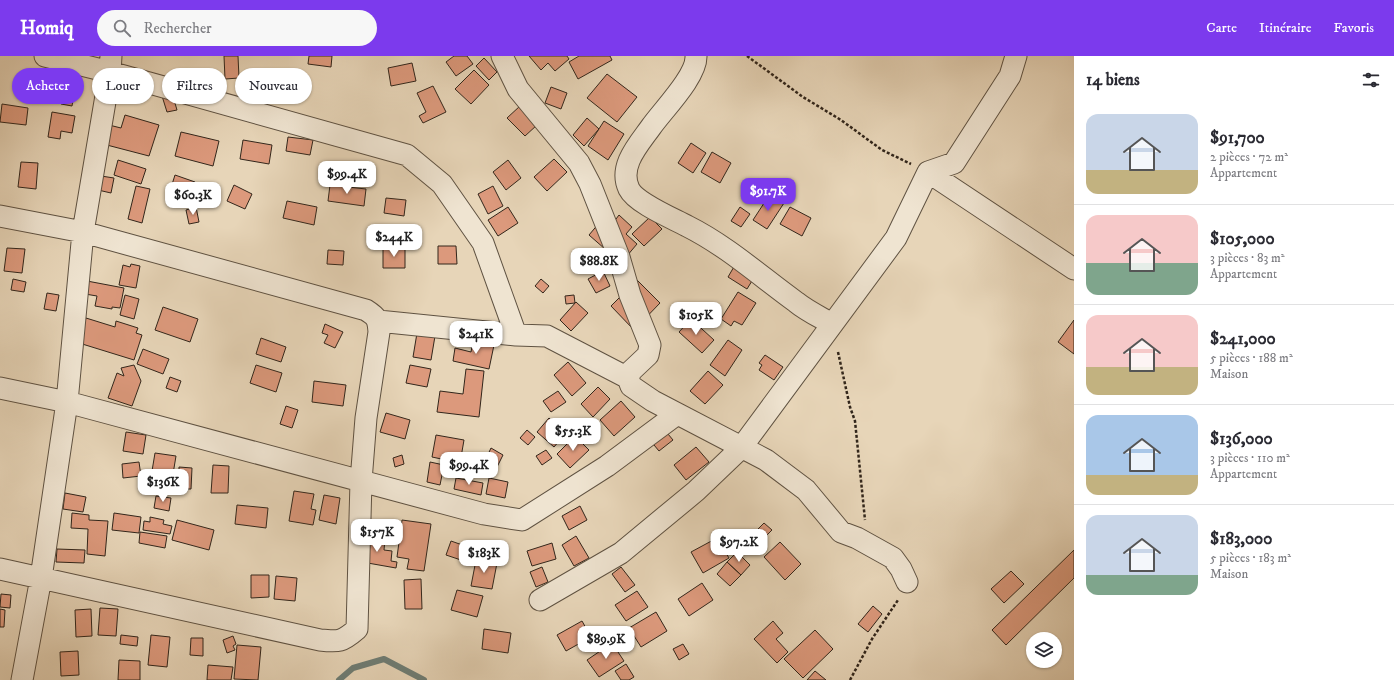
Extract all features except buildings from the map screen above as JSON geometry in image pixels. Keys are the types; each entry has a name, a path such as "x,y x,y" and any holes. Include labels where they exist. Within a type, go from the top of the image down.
{"street":[{"path":"45,56 110,64 407,154 442,184 483,243 516,335"},
{"path":"502,56 518,89 579,163 590,184 619,257 630,295 650,345 648,355 631,371 628,378"},
{"path":"696,56 696,62 686,82 656,120 628,162 625,175 629,189 638,200 693,229 730,252 797,304 832,324"},
{"path":"540,600 620,553 696,491 741,448 896,238 928,172 954,163 1010,76 1016,56"},
{"path":"22,680 41,578 67,402 83,232 110,64"},
{"path":"928,172 1074,270"},
{"path":"0,216 83,232 366,310 373,314 378,321 379,332 366,418 360,481 357,629 348,637 339,642 320,640 0,569"},
{"path":"378,321 516,335 547,336 628,378 631,386 653,401 766,460 806,490 841,532 857,538 893,558 907,582"},
{"path":"0,388 67,402 484,514 522,520 607,466 677,414"}],"path":[{"path":"747,56 803,97 841,120 882,150 928,172"},
{"path":"832,324 850,407 855,421 864,514 874,547"},
{"path":"850,680 872,639 902,595 907,582"}],"waterway":[{"path":"339,680 353,668 384,659 424,680"}]}
